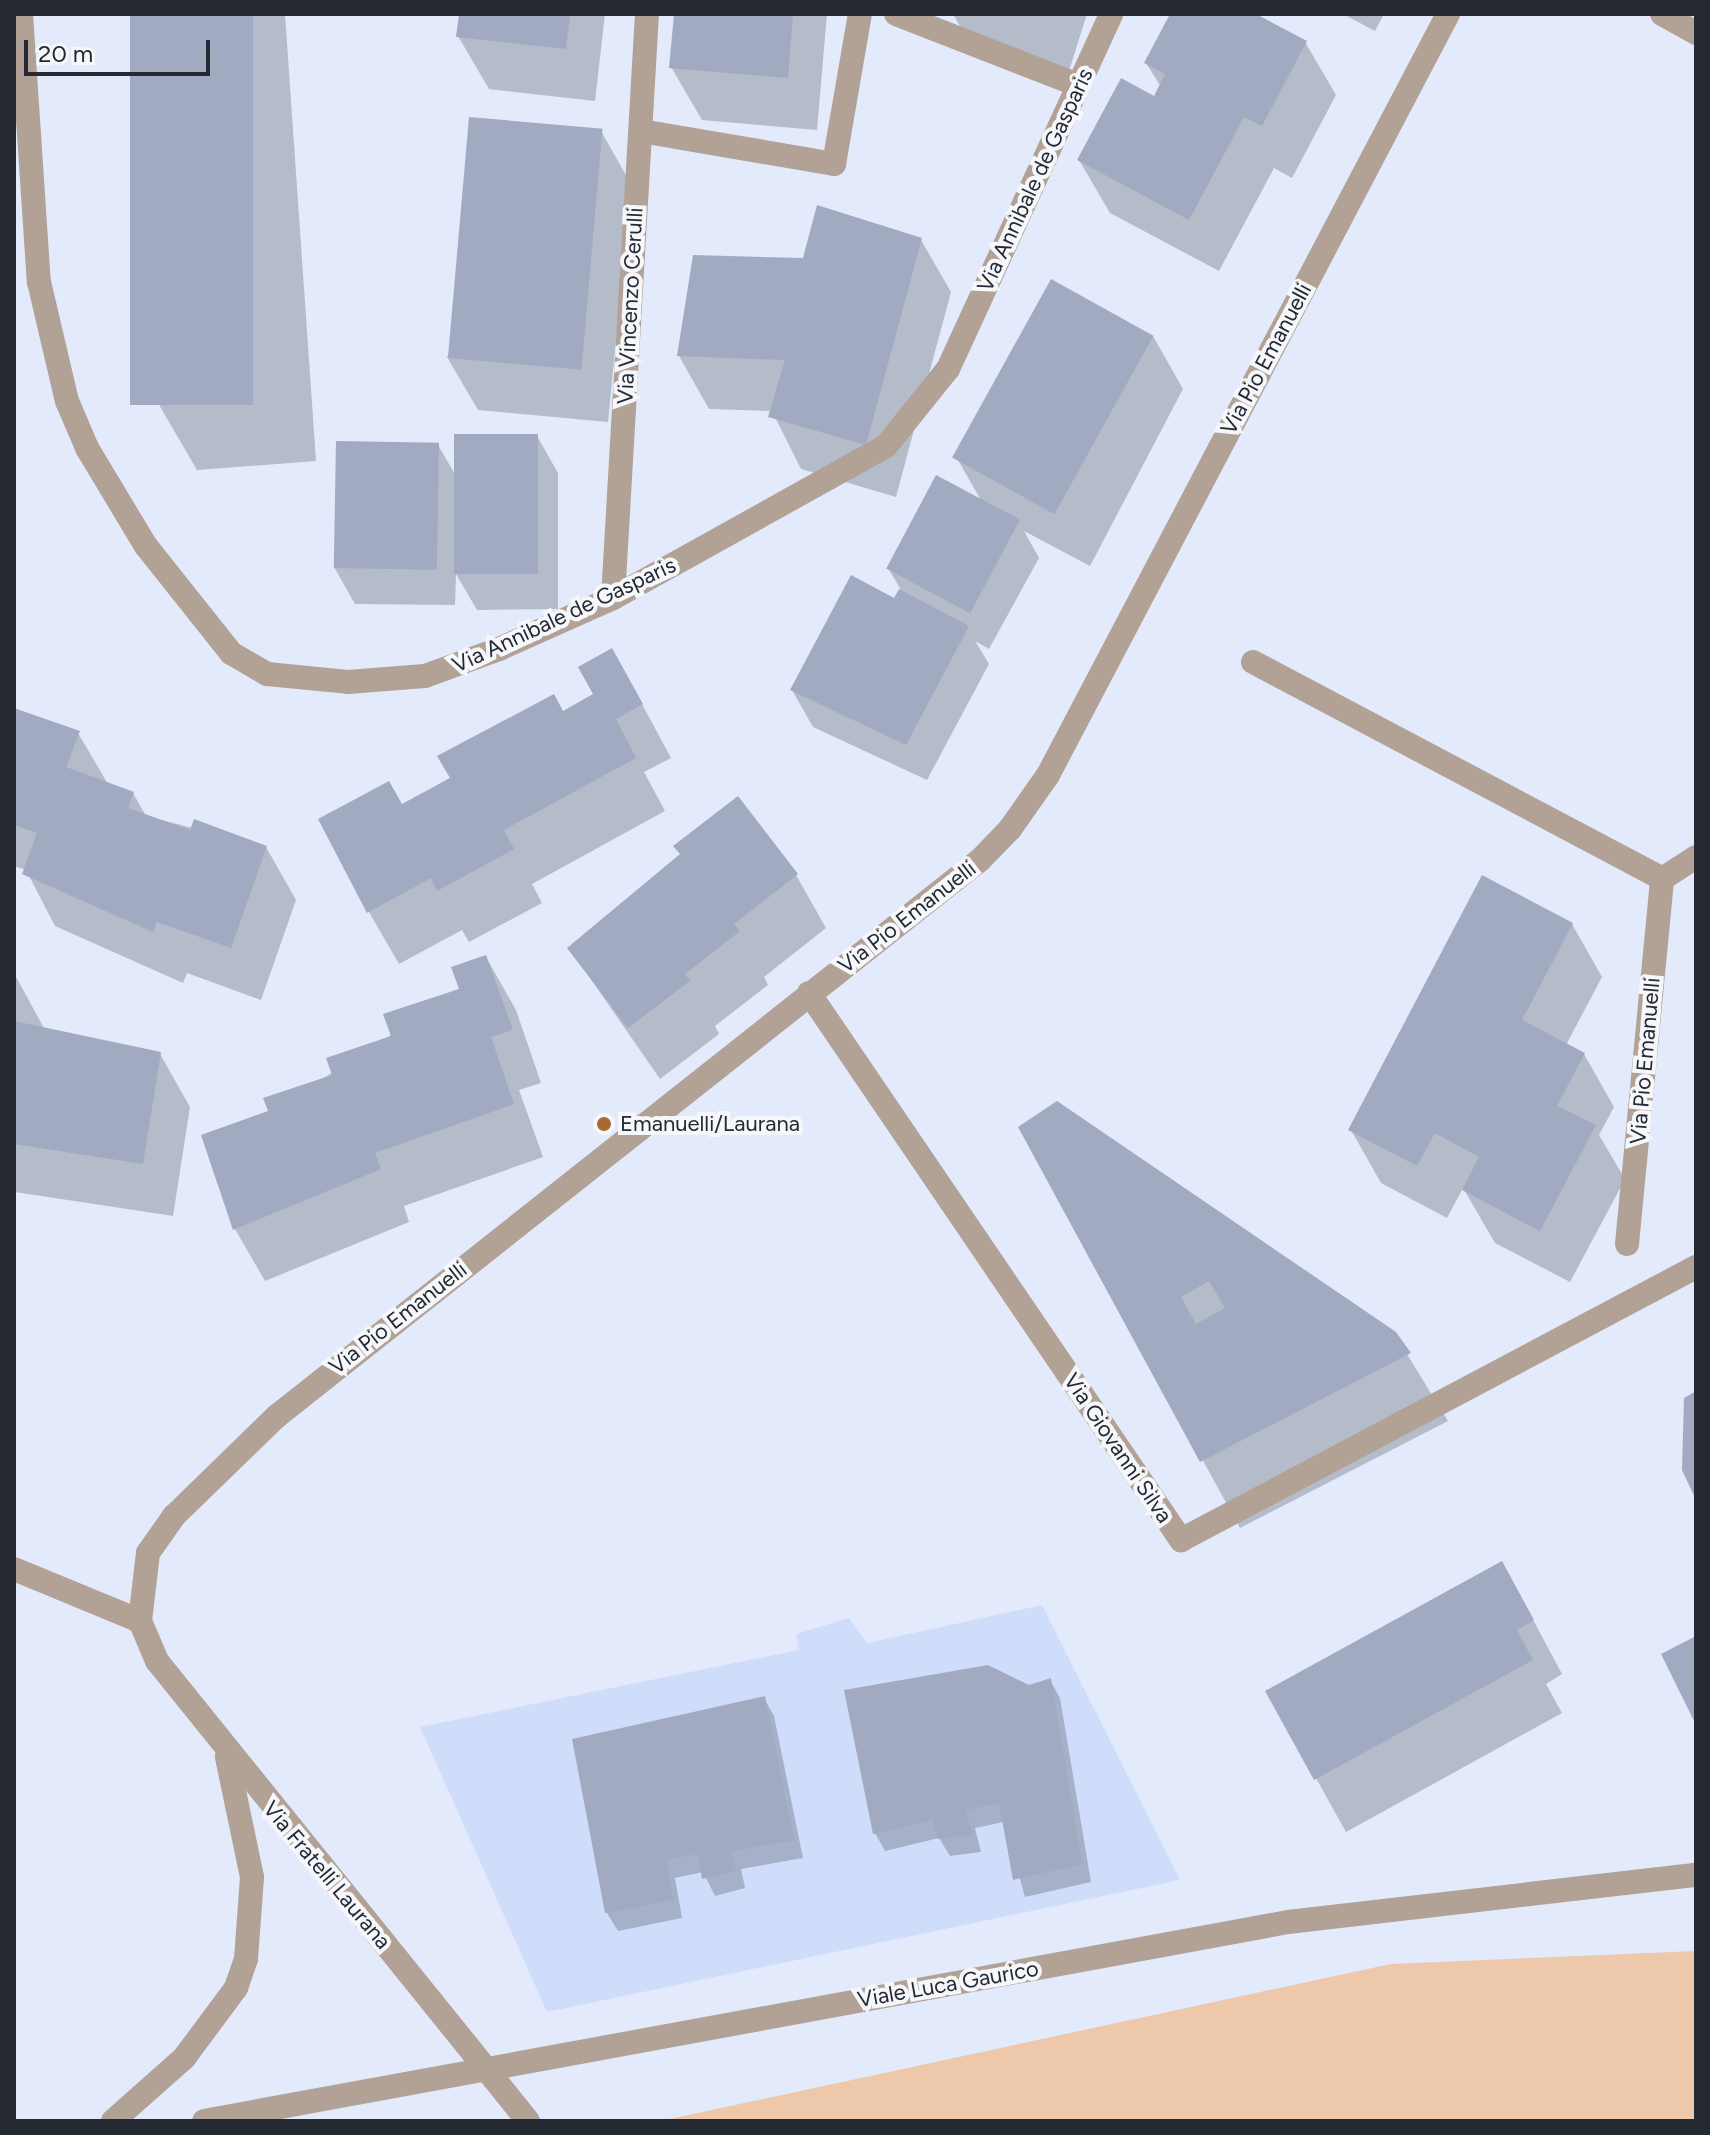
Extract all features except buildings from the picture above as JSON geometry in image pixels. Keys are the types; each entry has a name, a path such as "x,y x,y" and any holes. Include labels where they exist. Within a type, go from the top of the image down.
{"street":[{"name":"Via Annibale de Gasparis","path":"21,14 39,282 67,401 122,512 231,653 267,674 301,680 425,676 613,598 853,471 900,433 948,369 1111,14"},
{"name":"Via Vincenzo Cerulli","path":"613,598 647,14"},
{"path":"641,131 834,164 860,14"},
{"path":"896,14 1078,85"},
{"name":"Via Pio Emanuelli","path":"140,1621 142,1570 154,1541 238,1452 809,993 980,860 1037,793 1448,14"},
{"path":"1662,14 1696,33"},
{"path":"1253,662 1662,879 1696,857"},
{"name":"Via Pio Emanuelli","path":"1627,1244 1662,879"},
{"name":"Via Giovanni Silva","path":"809,993 1181,1540 1696,1267"},
{"path":"14,1569 140,1621"},
{"name":"Via Fratelli Laurana","path":"140,1621 157,1661 227,1754 528,2121"},
{"path":"113,2121 184,2058 236,1988 246,1959 252,1877 227,1754"},
{"name":"Viale Luca Gaurico","path":"204,2121 1288,1922 1696,1875"}],"shaded area":[{"path":"1042,1605 1180,1880 547,2012 420,1727 799,1650 796,1634 849,1618 867,1643"},
{"path":"1696,1951 1696,2121 665,2120 1391,1964"}],"place":[{"name":"Emanuelli/Laurana","path":"604,1124"}]}
